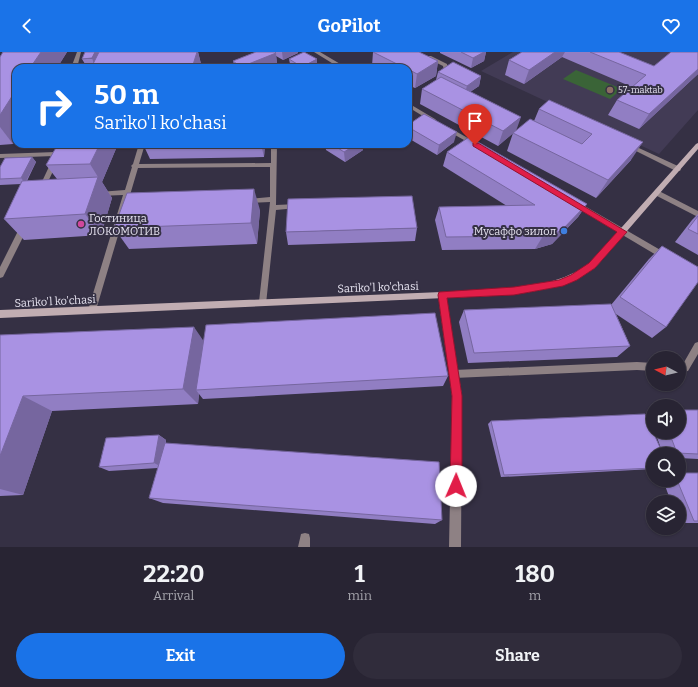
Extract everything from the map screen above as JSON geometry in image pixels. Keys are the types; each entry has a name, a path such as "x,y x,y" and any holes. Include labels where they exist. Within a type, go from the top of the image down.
{"main road":[{"name":"Sariko'l ko'chasi","path":"0,314 442,295 514,291 560,283 574,278 592,266 698,145"}],"street":[{"path":"75,64 79,52"},
{"path":"316,52 337,64"},
{"path":"422,55 445,65 446,70"},
{"path":"412,107 482,149"},
{"path":"622,142 678,169"},
{"path":"40,192 61,148"},
{"path":"92,310 126,192 141,148"},
{"path":"263,302 273,208 274,148"},
{"path":"0,156 58,154"},
{"path":"134,166 274,165"},
{"path":"89,194 126,192"},
{"path":"657,193 698,214"},
{"path":"241,201 273,199"},
{"path":"569,200 671,259"},
{"path":"273,208 304,206"},
{"path":"122,209 130,208"},
{"path":"0,275 27,219"},
{"path":"442,295 457,396 455,547"},
{"path":"686,366 698,346"},
{"path":"454,374 646,367"}],"shaded area":[{"name":"57-maktab","path":"513,52 698,52 698,110 659,154 481,71"}],"green space":[{"path":"576,70 622,89 610,99 563,79"}],"building":[{"path":"3,52 41,52 33,64 12,64 12,96 0,115 0,57"},
{"path":"85,52 95,52 92,58 82,59"},
{"path":"99,52 197,52 193,64 93,64"},
{"path":"256,52 276,53 248,64 237,64 233,61"},
{"path":"304,52 317,59 308,64 297,64 289,59"},
{"path":"373,52 419,52 438,61 417,74 412,71 412,64 397,64"},
{"path":"461,52 484,52 473,58"},
{"path":"522,52 555,52 529,70 509,60"},
{"path":"590,52 619,52 654,66 671,52 698,52 698,69 649,114 617,100 646,75"},
{"path":"453,62 481,76 467,86 438,72"},
{"path":"441,77 521,117 503,131 422,89"},
{"path":"549,100 643,142 608,180 513,133 530,119 582,144 592,134 539,109"},
{"path":"424,114 457,132 439,145 412,129 412,122"},
{"path":"469,137 587,204 561,231 543,236 446,237 439,207 535,205 447,152"},
{"path":"56,148 98,148 90,164 46,165"},
{"path":"338,148 350,148 344,152"},
{"path":"32,157 21,178 0,179 0,167 5,158"},
{"path":"98,177 85,214 4,219 22,181"},
{"path":"254,189 251,223 114,228 127,193"},
{"path":"412,196 417,228 286,232 288,199"},
{"path":"698,216 698,234 688,229"},
{"path":"662,246 698,267 698,282 666,327 620,297"},
{"path":"611,304 630,346 474,353 464,310"},
{"path":"435,313 448,376 196,390 206,325"},
{"path":"194,327 183,389 23,396 0,456 0,335"},
{"path":"686,410 698,410 698,454 686,453 686,447 675,447 672,439 686,439"},
{"path":"645,414 646,439 656,439 660,447 646,447 646,468 504,475 491,421"},
{"path":"159,435 154,463 99,467 106,438"},
{"path":"165,443 439,462 442,520 149,498"},
{"path":"686,473 698,473 698,521 694,521 686,502 686,495 683,495 680,487 686,487"}],"place":[{"name":"57-maktab","path":"610,90"},
{"name":"Гостиница ЛОКОМОТИВ","path":"81,224"},
{"name":"Мусаффо зилол","path":"564,231"}],"route":[{"path":"456,486 457,396 442,295 514,291 544,287 567,281 581,274 592,266 623,232 475,145"}]}
